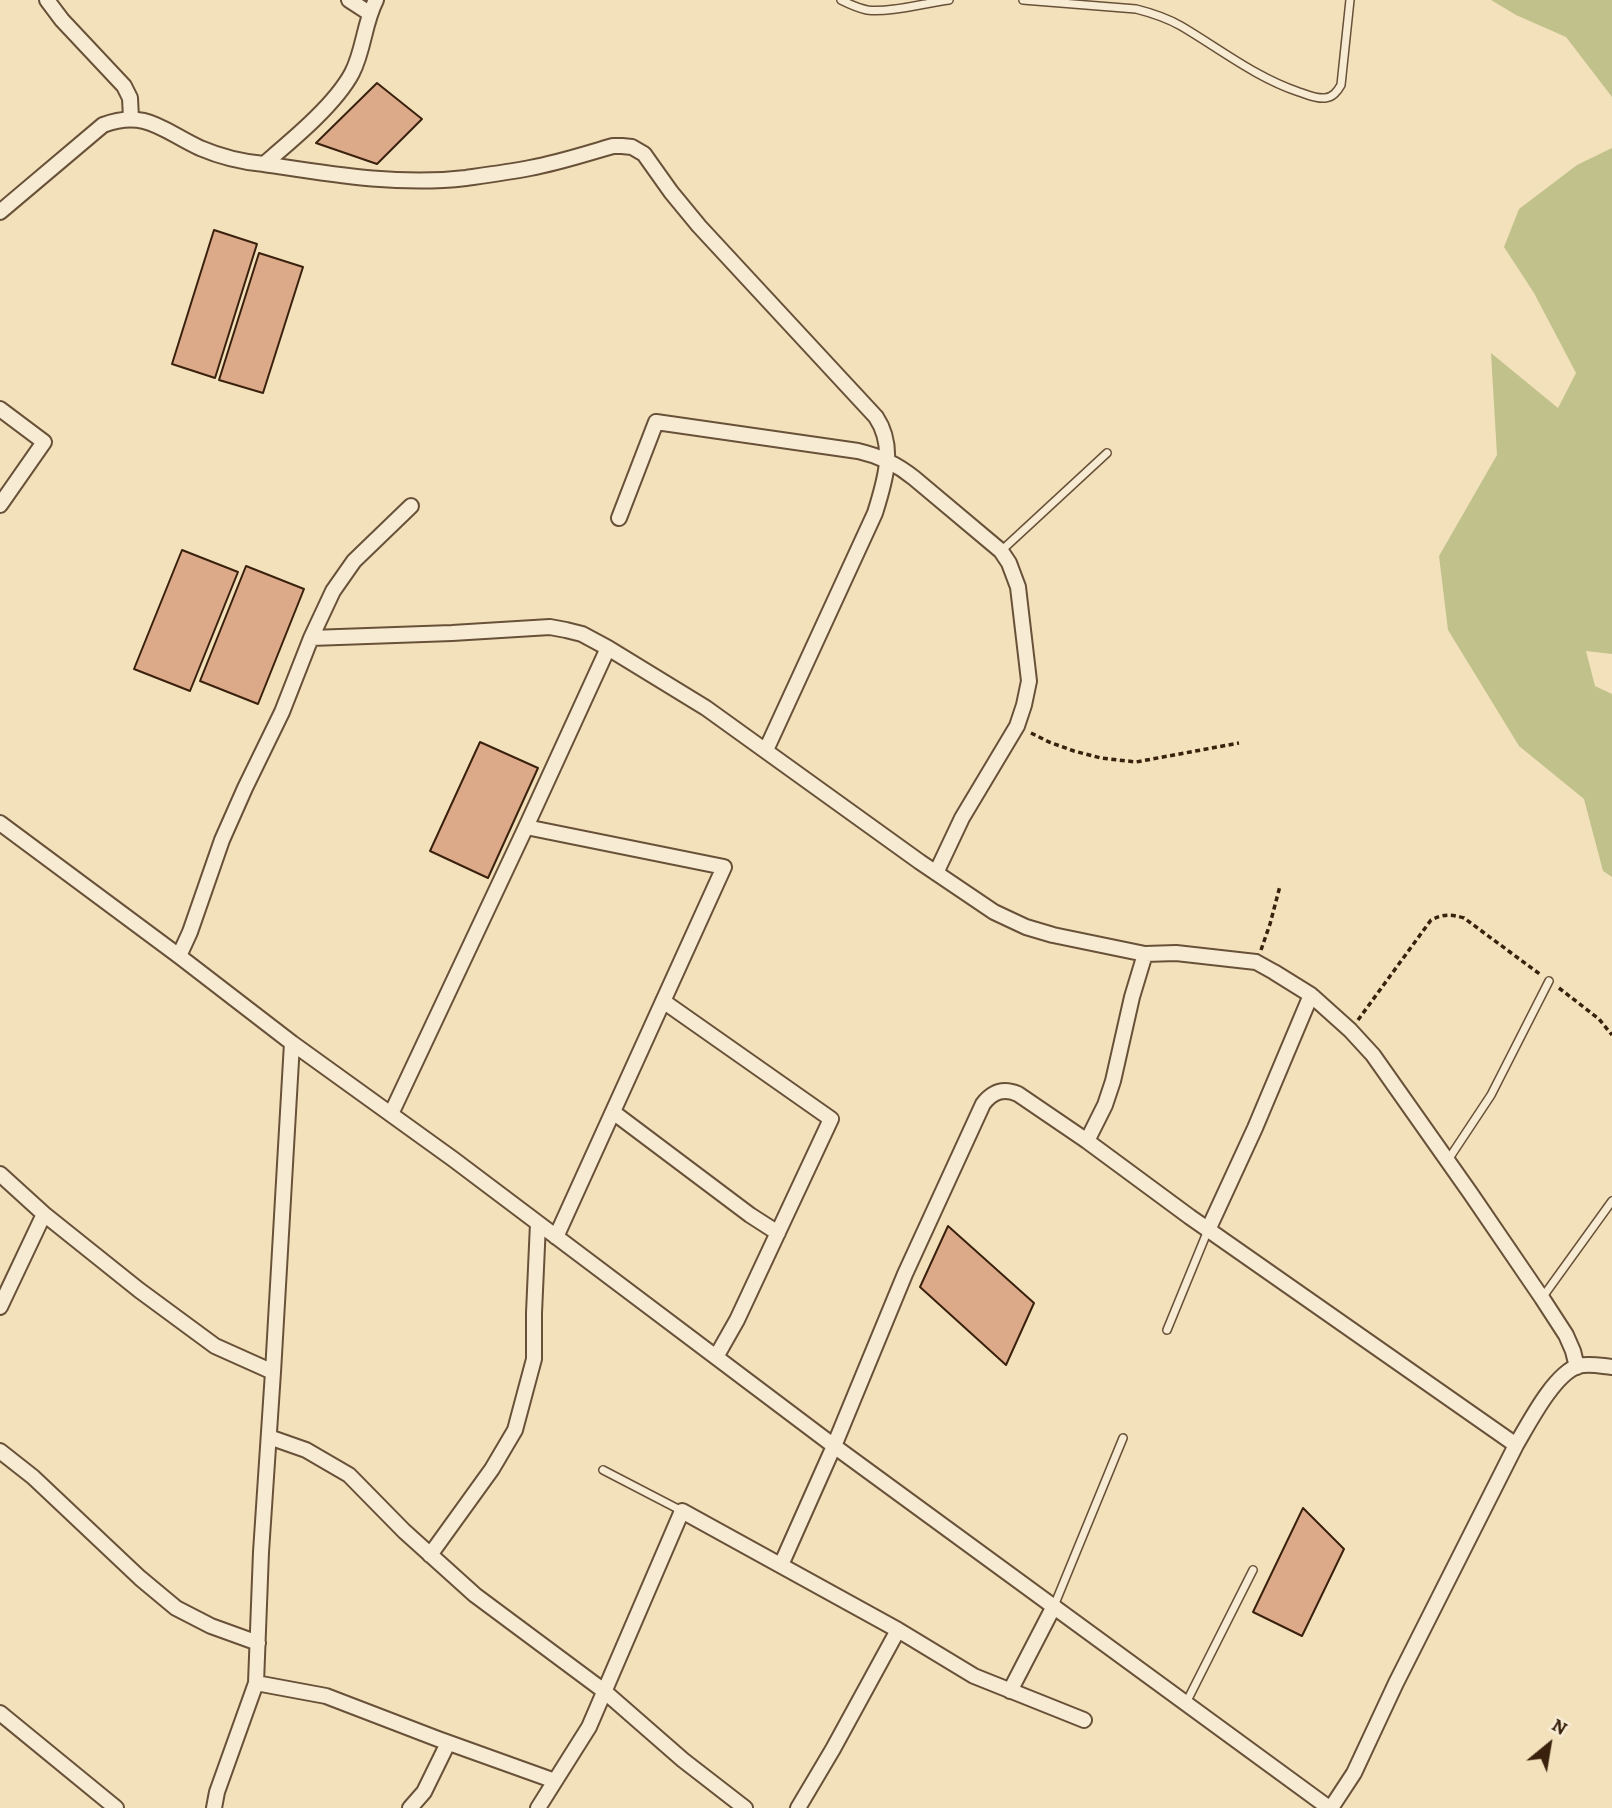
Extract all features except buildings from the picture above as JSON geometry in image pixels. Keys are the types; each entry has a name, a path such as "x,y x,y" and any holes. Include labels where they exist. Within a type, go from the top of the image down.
{"street":[{"path":"47,0 62,20 124,86 130,98 131,118"},
{"path":"264,164 291,141 342,88 352,73 373,6 349,0"},
{"path":"0,212 103,125 131,118 147,120 199,147 243,162 386,180 464,178 532,168 613,146 622,145 638,150 648,159 699,226 876,417 887,440 887,460 881,495 868,531 766,750"},
{"path":"0,408 44,442 0,505"},
{"path":"619,519 656,422 858,451 887,460 908,472 1001,551 1009,563 1018,587 1029,681 1017,726 968,806 936,873"},
{"path":"179,956 222,840 282,712 311,638 333,592 354,561 411,506"},
{"path":"311,638 550,627 566,629 608,648 706,708 994,912 1026,927 1053,935 1145,954 1176,953 1256,962 1295,984 1350,1030 1373,1055 1542,1298 1566,1335 1577,1367"},
{"path":"391,1114 608,648"},
{"path":"0,823 834,1447 1330,1808 1354,1773 1396,1683 1516,1445 1536,1411 1566,1372 1587,1365 1612,1367"},
{"path":"526,827 724,867 556,1237"},
{"path":"1087,1141 1113,1082 1132,997 1145,954"},
{"path":"1208,1230 1255,1128 1311,995"},
{"path":"663,1001 831,1119 737,1320 716,1357"},
{"path":"214,1808 217,1792 256,1683 261,1552 292,1043"},
{"path":"781,1565 834,1447 905,1274 984,1104 988,1097 1002,1090 1018,1094 1087,1141 1208,1230 1516,1445"},
{"path":"613,1112 778,1233"},
{"path":"0,1174 44,1214 139,1290 215,1346 273,1372"},
{"path":"0,1307 44,1214"},
{"path":"430,1555 492,1469 515,1430 534,1359 538,1223"},
{"path":"269,1437 306,1450 349,1475 475,1595 604,1691 683,1760 745,1808"},
{"path":"0,1451 33,1477 140,1578 176,1608 211,1626 258,1643"},
{"path":"538,1808 589,1727 682,1510 898,1630 974,1676 1084,1720"},
{"path":"1010,1691 1054,1606"},
{"path":"798,1808 898,1630"},
{"path":"256,1683 326,1696 555,1781"},
{"path":"0,1713 116,1808"},
{"path":"410,1808 424,1792 448,1743"}],"lane":[{"path":"841,0 867,10 949,0"},
{"path":"1023,0 1136,9 1151,13 1178,25 1252,72 1288,88 1321,98 1332,96 1340,85 1350,0"},
{"path":"1001,551 1107,453"},
{"path":"1447,1161 1491,1095 1549,981"},
{"path":"1542,1298 1612,1201"},
{"path":"1167,1330 1208,1230"},
{"path":"1054,1606 1123,1438"},
{"path":"603,1470 682,1510"},
{"path":"1186,1703 1252,1570"}],"path":[{"path":"1017,726 1074,751 1101,758 1136,762 1239,743"},
{"path":"1256,962 1280,886"},
{"path":"1350,1030 1431,920 1440,915 1451,914 1464,918 1590,1011 1612,1035"}],"green space":[{"path":"1491,0 1612,0 1612,97 1566,37 1516,15"},
{"path":"1612,148 1612,654 1586,651 1595,686 1612,694 1612,877 1603,871 1584,799 1519,746 1448,630 1439,556 1497,455 1491,353 1558,408 1576,373 1534,293 1504,247 1519,209 1577,165"}]}
